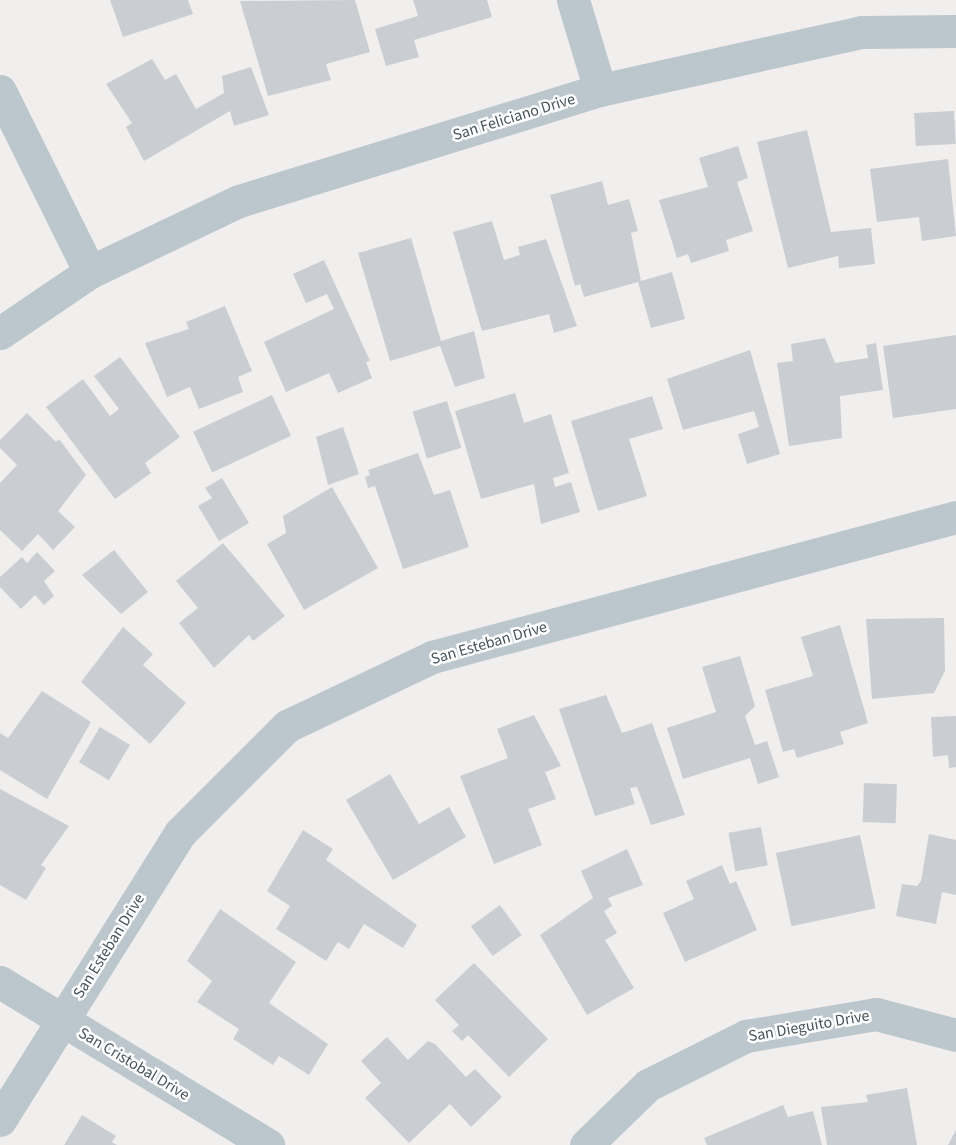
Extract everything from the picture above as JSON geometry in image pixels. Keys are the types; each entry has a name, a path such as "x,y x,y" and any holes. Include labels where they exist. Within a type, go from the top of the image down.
{"street":[{"path":"573,0 600,90"},
{"name":"San Feliciano Drive","path":"0,333 90,272 239,201 600,90 862,32 956,31"},
{"path":"0,92 90,272"},
{"name":"San Esteban Drive","path":"0,1120 180,833 287,726 432,657 956,518"},
{"name":"San Cristobal Drive","path":"0,982 268,1145"},
{"name":"San Dieguito Drive","path":"586,1145 648,1085 746,1036 876,1014 956,1035"}],"building":[{"path":"110,0 188,0 193,14 123,37"},
{"path":"355,0 370,52 326,64 331,80 268,96 240,1"},
{"path":"413,0 487,0 492,17 414,40 419,57 386,66 375,29 418,16"},
{"path":"152,59 165,80 176,74 196,109 224,93 222,76 251,67 269,115 234,126 230,111 144,161 126,127 132,123 106,84"},
{"path":"954,111 956,144 916,146 914,113"},
{"path":"807,130 831,232 871,228 875,264 839,268 838,256 788,268 757,142"},
{"path":"738,146 748,178 737,182 753,231 726,240 729,251 691,263 688,254 677,258 659,200 708,187 699,158"},
{"path":"948,159 956,236 922,241 919,217 877,222 870,169"},
{"path":"602,181 608,205 629,199 638,231 631,233 641,281 672,272 685,319 651,328 638,282 584,297 580,284 575,286 550,195"},
{"path":"492,221 504,260 520,255 518,247 546,239 577,326 554,333 549,314 482,331 453,232"},
{"path":"411,238 441,341 474,331 485,378 455,387 440,346 390,361 358,253"},
{"path":"324,260 370,361 366,362 372,378 338,393 329,373 286,392 264,342 334,309 327,294 306,303 293,274"},
{"path":"225,306 252,371 238,377 243,392 199,409 190,387 167,397 145,343 189,329 186,322"},
{"path":"956,335 956,409 893,418 883,346"},
{"path":"825,338 835,363 868,358 866,345 876,343 883,390 840,396 842,438 789,446 777,363 793,361 791,344"},
{"path":"750,350 780,454 747,464 738,434 759,427 754,411 683,430 667,379"},
{"path":"120,357 180,437 145,463 151,473 115,499 46,407 83,379 110,416 119,409 94,376"},
{"path":"515,393 524,423 551,414 569,473 553,478 555,487 571,482 580,512 541,524 534,484 481,499 455,411"},
{"path":"272,395 291,436 212,473 193,432"},
{"path":"652,396 663,429 629,439 647,496 598,511 571,421"},
{"path":"447,401 461,448 427,458 413,412"},
{"path":"27,413 56,442 59,439 86,475 58,511 75,527 53,550 38,534 22,551 0,530 0,483 17,465 0,448 0,440"},
{"path":"343,427 359,474 328,485 316,437"},
{"path":"418,453 434,495 450,490 469,547 403,569 375,486 368,488 365,477 370,475 368,470"},
{"path":"222,478 249,523 219,541 198,506 212,498 205,488"},
{"path":"332,487 378,568 304,610 267,544 286,533 283,516"},
{"path":"223,543 285,616 253,641 249,635 214,668 179,623 198,608 176,581"},
{"path":"114,550 148,592 121,614 82,575"},
{"path":"37,552 55,571 44,581 54,596 44,605 35,595 21,609 0,587 0,577 22,557 27,563"},
{"path":"944,618 945,671 934,693 872,699 866,619"},
{"path":"840,625 868,723 840,732 844,744 797,758 794,749 783,752 765,690 813,676 801,637"},
{"path":"123,627 153,654 143,665 186,703 150,744 81,682"},
{"path":"740,656 755,706 745,716 755,745 767,741 779,777 758,784 750,758 683,779 667,728 716,712 702,667"},
{"path":"42,691 91,722 47,799 0,770 0,733 8,738"},
{"path":"606,695 622,733 652,723 685,815 651,825 637,787 630,788 635,804 595,816 559,709"},
{"path":"534,715 561,766 545,772 556,799 528,809 542,845 494,864 460,776 508,758 497,729"},
{"path":"956,716 956,767 949,768 948,755 933,757 931,717"},
{"path":"100,727 130,745 109,780 79,762"},
{"path":"390,774 419,824 449,807 466,837 393,880 346,800"},
{"path":"864,783 897,784 896,823 863,822"},
{"path":"0,789 69,826 41,865 46,868 26,900 0,885"},
{"path":"761,827 768,865 735,871 729,833"},
{"path":"303,830 333,849 326,860 417,925 403,948 364,924 349,949 338,942 326,961 276,929 290,906 267,891"},
{"path":"929,834 956,840 956,895 942,892 936,924 896,916 902,884 917,886 921,881"},
{"path":"860,835 876,908 791,926 776,853"},
{"path":"627,849 643,885 608,898 612,906 604,911 617,933 605,940 634,988 587,1015 540,935 593,898 581,871"},
{"path":"722,865 730,884 736,881 757,930 685,962 663,913 694,899 686,881"},
{"path":"500,905 522,935 493,956 471,926"},
{"path":"220,909 296,962 269,1003 328,1044 309,1075 279,1056 273,1065 233,1039 239,1029 197,1002 212,981 187,961"},
{"path":"474,963 548,1039 509,1077 468,1035 462,1041 452,1031 459,1025 435,1000"},
{"path":"387,1037 408,1060 428,1041 435,1044 466,1077 475,1069 502,1097 471,1127 450,1104 409,1143 365,1098 381,1083 361,1061"},
{"path":"907,1088 917,1145 827,1145 821,1107 868,1102 866,1095"},
{"path":"783,1105 788,1117 813,1111 822,1145 707,1145 704,1138"},
{"path":"82,1115 116,1136 112,1142 117,1145 64,1145"},
{"path":"956,1130 956,1145 948,1145"}]}
